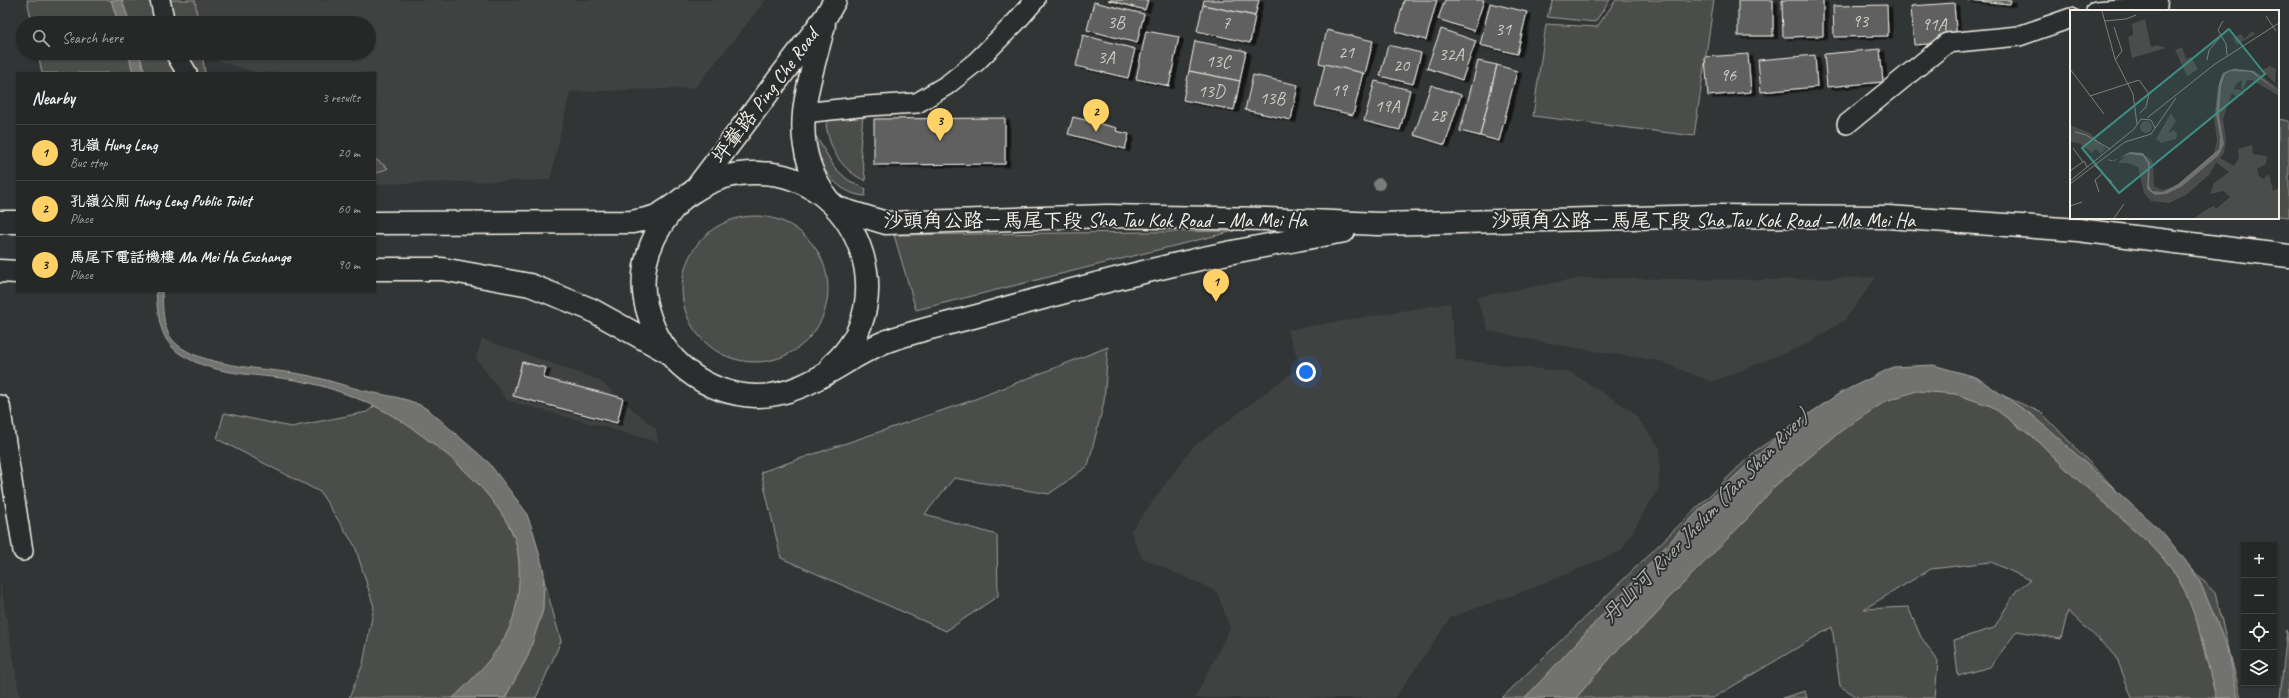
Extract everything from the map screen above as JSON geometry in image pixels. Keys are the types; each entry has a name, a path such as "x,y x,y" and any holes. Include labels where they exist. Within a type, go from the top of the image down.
{"main road":[{"path":"831,8 804,113 803,143 808,164 833,204"},
{"name":"坪輋路 Ping Che Road","path":"688,195 831,8"},
{"name":"沙頭角公路－馬尾下段 Sha Tau Kok Road – Ma Mei Ha","path":"376,223 632,222 655,216 688,195 719,178 734,174 762,173 777,174 804,184 833,204 886,223 1107,216 1267,219 1378,224 1715,216 1888,216 2078,224 2289,256"},
{"name":"沙頭角公路－馬尾下段 Sha Tau Kok Road – Ma Mei Ha","path":"688,195 660,225 647,256 644,272 646,306 657,337 666,351 691,376 722,391 740,394 774,394 807,384 822,374 888,341 1089,284 1195,260 1378,224"},
{"name":"沙頭角公路－馬尾下段 Sha Tau Kok Road – Ma Mei Ha","path":"822,374 840,357 857,331 867,294 867,276 862,251 849,223 833,204"},
{"path":"0,222 16,222"},
{"name":"沙頭角公路－馬尾下段 Sha Tau Kok Road – Ma Mei Ha","path":"376,269 442,269 530,284 590,309 666,351"},
{"path":"0,272 16,272"}],"lane":[{"path":"160,0 163,16"},
{"path":"804,113 868,106 917,104 947,85 976,62 1015,23 1035,0"},
{"path":"2108,10 2156,6"},
{"path":"1847,124 1947,43 2019,36 2070,18"},
{"path":"179,60 186,72"},
{"path":"0,405 23,551"}],"shaded area":[{"path":"27,0 195,0 197,16 30,16"},
{"path":"195,0 766,0 695,88 570,92 550,180 376,184 376,72 255,72 216,60 376,60 376,16 197,16"},
{"path":"1553,0 1610,0 1595,22 1547,17"},
{"path":"1616,0 1714,0 1694,136 1533,116 1546,24 1597,27"},
{"path":"39,60 203,60 205,72 42,72"},
{"path":"841,107 863,114 860,149 866,181 858,177 844,165 838,158 830,142 826,124"},
{"path":"2279,119 2289,121 2289,217 2279,216"},
{"path":"814,133 835,168 848,180 866,189 865,196 855,194 838,185 825,171 810,146"},
{"path":"376,160 388,168 376,174"},
{"path":"748,216 762,216 776,219 796,228 807,237 816,248 825,268 828,289 825,310 816,330 807,341 796,350 776,359 762,362 748,362 734,359 714,350 703,341 694,330 685,310 682,296 682,282 685,268 694,248 703,237 714,228 734,219"},
{"path":"1234,231 916,310 894,235"},
{"path":"1876,277 1845,320 1807,344 1712,382 1660,361 1563,346 1489,331 1476,297 1582,278 1766,280"},
{"path":"1450,303 1456,360 1570,372 1632,411 1660,448 1659,487 1621,551 1536,587 1451,617 1395,698 1195,698 1230,628 1217,592 1141,557 1131,531 1192,448 1301,366 1287,330"},
{"path":"482,339 599,380 656,429 658,442 507,400 476,358"},
{"path":"1108,347 1104,402 1088,466 1049,494 954,478 925,514 997,535 998,596 946,631 781,558 761,472 970,401"},
{"path":"1946,370 2042,413 2215,593 2241,698 2132,698 2116,656 2068,611 2061,639 2017,631 1990,667 1958,676 1954,640 1994,628 2016,591 2030,580 1991,562 1931,569 1864,609 1908,607 1921,637 1938,661 1935,698 1859,698 1840,686 1832,627 1713,698 1502,698 1755,451 1845,391"},
{"path":"385,397 460,453 540,566 561,641 536,698 349,698 363,664 374,607 355,546 320,492 217,439 224,413 291,427 367,412"},
{"path":"0,581 20,698 0,698"},
{"path":"2287,630 2289,698 2280,698"},
{"path":"1805,691 1807,698 1782,698"}],"water":[{"path":"111,0 122,0 128,16 116,16"},
{"path":"130,60 141,60 145,72 133,72"},
{"path":"156,292 162,292 164,316 168,333 181,348 195,355 212,361 231,365 309,376 361,390 402,398 416,403 430,411 489,463 526,512 534,534 544,572 543,610 528,656 505,698 453,698 488,661 503,640 513,618 519,589 519,566 517,546 514,537 501,513 483,489 451,458 432,443 403,422 372,405 334,390 305,382 242,374 211,368 182,355 174,349 164,335 158,310"},
{"name":"丹山河 River Jhelum (Tan Shan River)","path":"1933,365 1976,377 2035,417 2165,535 2199,580 2228,648 2238,698 2216,698 2197,622 2185,591 2171,567 2150,544 2069,472 2039,442 1991,406 1955,394 1917,391 1886,401 1841,431 1775,486 1748,518 1667,600 1651,621 1620,647 1576,698 1525,698 1705,504 1785,430 1840,393 1893,367"}],"building":[{"path":"1108,0 1148,0 1145,10"},
{"path":"1204,0 1259,0 1255,16 1203,5"},
{"path":"1404,0 1437,0 1426,40 1396,32"},
{"path":"1445,0 1484,0 1474,31 1438,19"},
{"path":"1738,0 1773,0 1773,36 1738,36"},
{"path":"1782,0 1823,0 1823,36 1783,37"},
{"path":"1968,0 2011,0 2010,4"},
{"path":"1094,2 1144,14 1137,43 1087,30"},
{"path":"1490,3 1527,12 1517,54 1480,45"},
{"path":"1954,3 1957,42 1914,45 1911,6"},
{"path":"1203,5 1255,16 1250,43 1197,31"},
{"path":"1887,5 1888,36 1834,37 1833,6"},
{"path":"1441,29 1476,41 1462,80 1427,68"},
{"path":"1327,30 1373,41 1365,74 1319,63"},
{"path":"1146,31 1179,37 1169,86 1136,79"},
{"path":"1083,35 1135,49 1128,78 1076,66"},
{"path":"1195,41 1246,51 1240,81 1189,71"},
{"path":"1388,45 1421,53 1413,84 1380,76"},
{"path":"1880,49 1883,82 1827,87 1824,54"},
{"path":"1748,54 1751,92 1708,96 1705,57"},
{"path":"1815,55 1817,87 1761,92 1758,60"},
{"path":"1478,61 1497,65 1480,136 1460,131"},
{"path":"1325,64 1363,73 1353,115 1315,106"},
{"path":"1497,65 1517,71 1499,141 1480,136"},
{"path":"1189,71 1240,81 1234,110 1183,100"},
{"path":"1253,75 1298,85 1291,120 1245,110"},
{"path":"1375,81 1410,90 1400,130 1364,121"},
{"path":"1431,85 1461,95 1445,145 1414,135"},
{"path":"1073,117 1117,128 1116,131 1129,134 1125,149 1068,134"},
{"path":"1005,118 1005,164 874,165 874,119"},
{"path":"522,362 546,368 543,378 623,398 617,423 513,396"}],"place":[{"name":"孔嶺公廁 Hung Leng Public Toilet","path":"1096,132"},
{"name":"馬尾下電話機樓 Ma Mei Ha Exchange","path":"940,141"},
{"name":"孔嶺 Hung Leng","path":"1216,302"}]}
